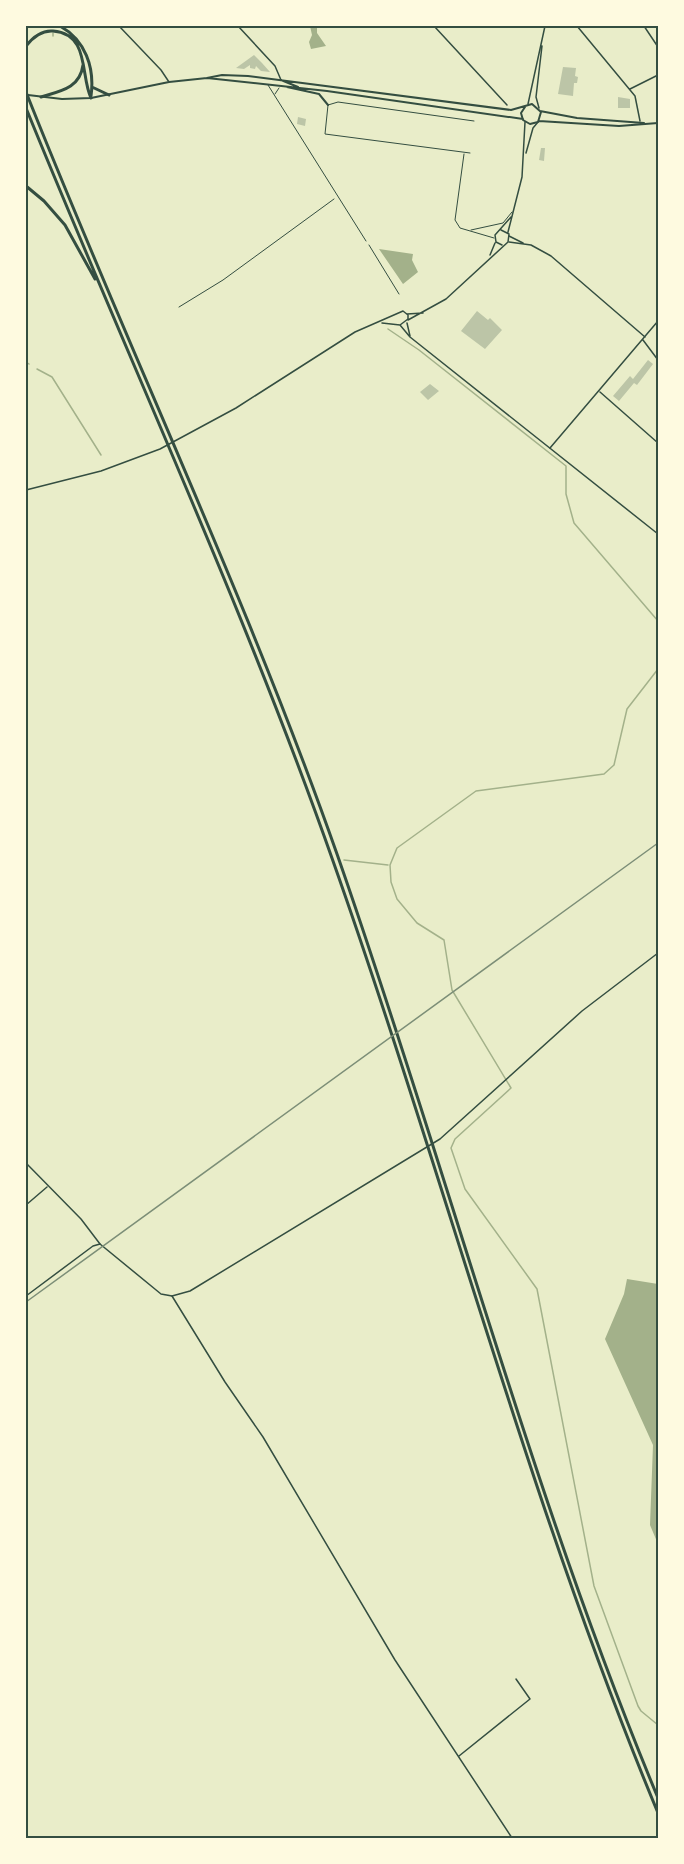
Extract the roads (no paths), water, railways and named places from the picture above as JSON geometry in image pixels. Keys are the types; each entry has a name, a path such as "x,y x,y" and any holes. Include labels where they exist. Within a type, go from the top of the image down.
{"highway":[{"path":"60,26 75,36 84,48 92,87 91,98"},
{"path":"26,46 40,33 57,32 73,40 83,60 91,98"},
{"path":"41,97 74,85 81,74 83,60"},
{"path":"26,87 28,99"},
{"path":"92,87 100,93 109,95"},
{"path":"26,93 281,703 336,851 405,1056 554,1520 611,1680 658,1798"},
{"path":"26,108 275,705 332,858 567,1574 610,1692 658,1813"},
{"path":"26,186 44,201 66,225 99,284"}],"main road":[{"path":"26,93 41,97 91,98 169,82 231,75 511,110 526,106 577,118 648,124"},
{"path":"207,78 298,87 524,120 530,124 538,122 619,126 658,123"},
{"path":"282,80 298,87"},
{"path":"283,86 319,94 328,105"},
{"path":"524,120 521,113 526,106"},
{"path":"538,122 539,109"}],"street":[{"path":"119,26 162,70 169,82"},
{"path":"238,26 276,66 282,80"},
{"path":"434,26 507,105"},
{"path":"526,106 545,26"},
{"path":"577,26 637,100 640,122"},
{"path":"644,26 658,47"},
{"path":"539,109 536,97 543,34"},
{"path":"629,89 658,75"},
{"path":"524,120 525,154"},
{"path":"508,242 525,154 533,127 538,122"},
{"path":"488,259 496,232 501,230 513,214"},
{"path":"501,230 524,244"},
{"path":"495,240 502,245"},
{"path":"378,323 398,324 427,312 457,290 502,245 508,242 524,244 536,247 558,261 644,339 658,360"},
{"path":"26,490 101,471 160,449 236,408 355,332 400,311 407,314 427,312"},
{"path":"407,314 410,337"},
{"path":"395,315 398,324 410,337 658,534"},
{"path":"550,448 658,321"},
{"path":"599,391 658,443"},
{"path":"26,1163 97,1238 100,1244 157,1291 172,1296 190,1291 425,1149 504,1082 582,1011 658,953"},
{"path":"26,1205 48,1186"},
{"path":"26,1296 93,1246 100,1244"},
{"path":"172,1296 262,1437 395,1660 512,1839"},
{"path":"458,1756 530,1699 516,1679"}],"lane":[{"path":"267,84 366,241"},
{"path":"274,96 283,86"},
{"path":"470,153 325,134 328,105 338,102 474,121"},
{"path":"464,152 454,216 458,226 495,240"},
{"path":"470,230 503,223 515,209"}],"waterway":[{"path":"388,329 419,350 566,466 566,494 574,523 658,621"},
{"path":"37,369 52,377 101,455"},
{"path":"658,669 627,709 614,765 604,774 476,791 397,848 390,865 391,882 397,899 417,923 444,940 452,990 511,1088 455,1139 451,1148 465,1189 537,1289 594,1586 638,1706 658,1725"},
{"path":"344,860 388,865"}],"railway":[{"path":"26,1302 658,843"}]}
